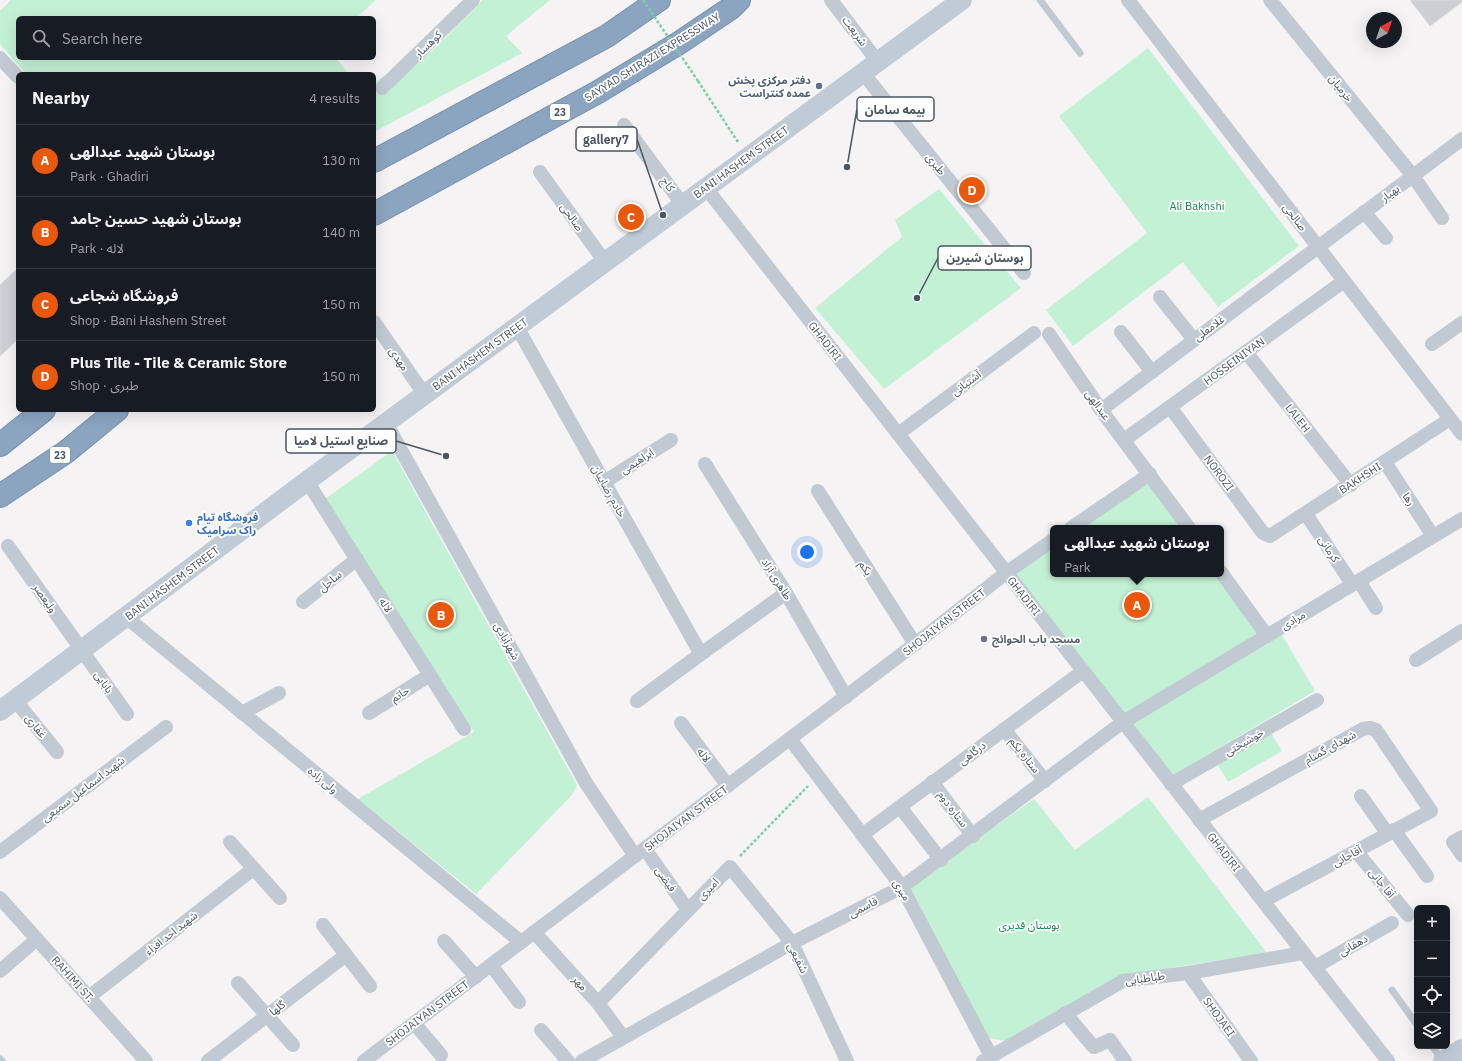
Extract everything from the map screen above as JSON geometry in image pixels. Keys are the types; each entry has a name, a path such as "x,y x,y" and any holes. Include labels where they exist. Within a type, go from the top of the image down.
{"highway":[{"path":"376,161 607,36 659,0"},
{"name":"SAYYAD SHIRAZI EXPRESSWAY","path":"376,213 598,92 679,43 731,8 740,0"},
{"path":"0,445 41,412"},
{"name":"23","path":"0,496 66,452 116,412"}],"main road":[{"name":"BANI HASHEM STREET","path":"7,706 307,481 962,0"},
{"path":"1443,1061 1462,1049"}],"street":[{"name":"کوهسار","path":"382,88 474,0"},
{"name":"شریعت","path":"831,0 870,68"},
{"name":"صالحی","path":"1128,0 1462,434"},
{"name":"خرمیان","path":"1270,0 1413,176 1442,218"},
{"path":"0,58 16,75"},
{"name":"طبری","path":"870,68 1024,273"},
{"name":"کاج","path":"624,125 683,205"},
{"name":"بهیار","path":"1317,246 1462,139"},
{"name":"صالحی","path":"540,172 605,262"},
{"name":"GHADIRI","path":"706,188 1388,1061"},
{"path":"1364,212 1386,238"},
{"name":"غلامعلی","path":"1101,410 1317,246"},
{"name":"HOSSEINIYAN","path":"1124,440 1344,281"},
{"path":"1160,297 1194,340"},
{"path":"1432,344 1462,323"},
{"name":"مهدی","path":"376,325 425,395"},
{"name":"خادم رضاییان","path":"517,327 698,649 705,651"},
{"path":"1121,332 1152,372"},
{"name":"آشتیانی","path":"898,434 1034,333"},
{"name":"عبدالهی","path":"1048,334 1101,410 1187,525"},
{"name":"LALEH","path":"1246,352 1351,485"},
{"name":"NOROZI","path":"1170,407 1263,532 1270,536"},
{"name":"BAKHSHI","path":"1270,536 1351,485 1450,419"},
{"name":"شهرآبادی","path":"386,423 586,783 640,852"},
{"name":"ابراهیمی","path":"604,482 671,440"},
{"name":"رها","path":"1385,462 1433,536"},
{"name":"طاهری آزاد","path":"705,464 786,593 846,697"},
{"path":"1075,525 1150,474"},
{"name":"لاله","path":"307,481 464,729"},
{"name":"یکم","path":"818,491 915,644"},
{"name":"کرمانی","path":"1306,514 1355,583"},
{"name":"مرادی","path":"1123,722 1462,519"},
{"path":"1006,573 1050,542"},
{"name":"ولیعصر","path":"8,546 82,650"},
{"name":"ساحل","path":"303,602 357,559"},
{"name":"SHOJAIYAN STREET","path":"364,1061 846,697 1006,573"},
{"path":"1224,576 1267,636"},
{"path":"1355,583 1376,608"},
{"path":"637,701 786,593"},
{"name":"ولی زاده","path":"126,617 521,942"},
{"path":"1416,660 1462,631"},
{"name":"بابایی","path":"82,650 127,714"},
{"name":"درگاهی","path":"862,835 1083,671"},
{"name":"حاتم","path":"369,713 430,675"},
{"path":"242,713 279,693"},
{"name":"خوشبختی","path":"1171,784 1317,700"},
{"name":"غفاری","path":"7,706 57,752"},
{"name":"قاسمی","path":"582,1061 792,943 902,887 941,860 1123,722"},
{"name":"لاله","path":"681,723 728,786"},
{"name":"شهید اسماعیل سمیعی","path":"0,852 166,727"},
{"name":"شهدای گمنام","path":"1199,820 1362,729 1370,728 1376,730 1430,811"},
{"name":"ستاره یکم","path":"1004,729 1046,781"},
{"name":"میری","path":"790,739 902,887 987,1059"},
{"name":"ستاره دوم","path":"932,782 973,836"},
{"path":"1361,796 1427,876"},
{"path":"900,807 941,860"},
{"name":"آقاجانی","path":"1263,901 1430,811"},
{"path":"1457,840 1462,855"},
{"path":"230,842 280,898"},
{"name":"آقا جانی","path":"1356,851 1408,915"},
{"name":"فیضی","path":"640,852 688,910"},
{"name":"امیری","path":"598,1003 730,867"},
{"name":"شفیعی","path":"730,867 792,943 847,1061"},
{"name":"شهید احد افزاء","path":"89,997 253,869"},
{"name":"RAHIMI ST.","path":"0,898 146,1061"},
{"name":"دهقانی","path":"1315,967 1392,923"},
{"path":"323,925 370,986"},
{"name":"مهر","path":"534,932 598,1003 623,1037"},
{"path":"0,971 37,939"},
{"path":"444,941 476,977"},
{"name":"طباطبایی","path":"987,1059 1123,981 1188,973 1303,953"},
{"name":"گلها","path":"208,1061 346,955"},
{"path":"491,965 519,1002"},
{"name":"SHOJAEI","path":"1188,973 1251,1061"},
{"path":"238,983 293,1045 290,1043"},
{"path":"1065,1013 1094,1047 1110,1040 1125,1061"},
{"path":"414,1023 441,1055"},
{"path":"541,1030 568,1061"}],"lane":[{"path":"1040,0 1080,53"},
{"path":"1392,990 1414,1021"},
{"path":"1434,1049 1443,1061"}],"path":[{"path":"643,0 748,157"},
{"path":"730,867 818,776"}],"green space":[{"path":"11,0 376,0 358,16 16,16 16,60 338,60 347,72 24,72 0,44 0,11"},
{"path":"483,0 550,0 506,36 522,53 376,131 376,81 432,51"},
{"name":"Ali Bakhshi","path":"1148,48 1299,246 1218,307 1183,262 1073,346 1046,310 1147,233 1059,116"},
{"path":"939,189 1021,288 884,389 815,308 902,237 895,220"},
{"path":"392,451 577,785 572,795 476,894 358,799 474,732 325,499"},
{"path":"1148,480 1181,525 1085,525"},
{"path":"1050,550 1050,577 1218,577 1259,634 1123,716 1014,576"},
{"path":"1282,635 1315,691 1173,775 1133,723"},
{"path":"1270,731 1282,751 1228,782 1216,762"},
{"name":"بوستان قدیری","path":"1148,797 1267,953 1118,976 1005,1041 989,1038 910,887 1034,799 1075,850"}],"building":[{"path":"1410,0 1462,0 1462,2 1430,26"},
{"path":"16,270 16,341 0,356 0,285"}],"place":[{"name":"دفتر مرکزی پخش عمده کنتراست","path":"819,86"},
{"name":"بیمه سامان","path":"847,167"},
{"name":"Plus Tile - Tile & Ceramic Store","path":"972,190"},
{"name":"gallery7","path":"663,215"},
{"name":"فروشگاه شجاعی","path":"631,217"},
{"name":"بوستان شیرین","path":"917,298"},
{"name":"صنایع استیل لامیا","path":"446,456"},
{"name":"فروشگاه تیام راک سرامیک","path":"189,523"},
{"name":"بوستان شهید عبدالهی","path":"1137,605"},
{"name":"بوستان شهید حسین جامد","path":"441,615"},
{"name":"مسجد باب الحوائج","path":"984,639"}]}
